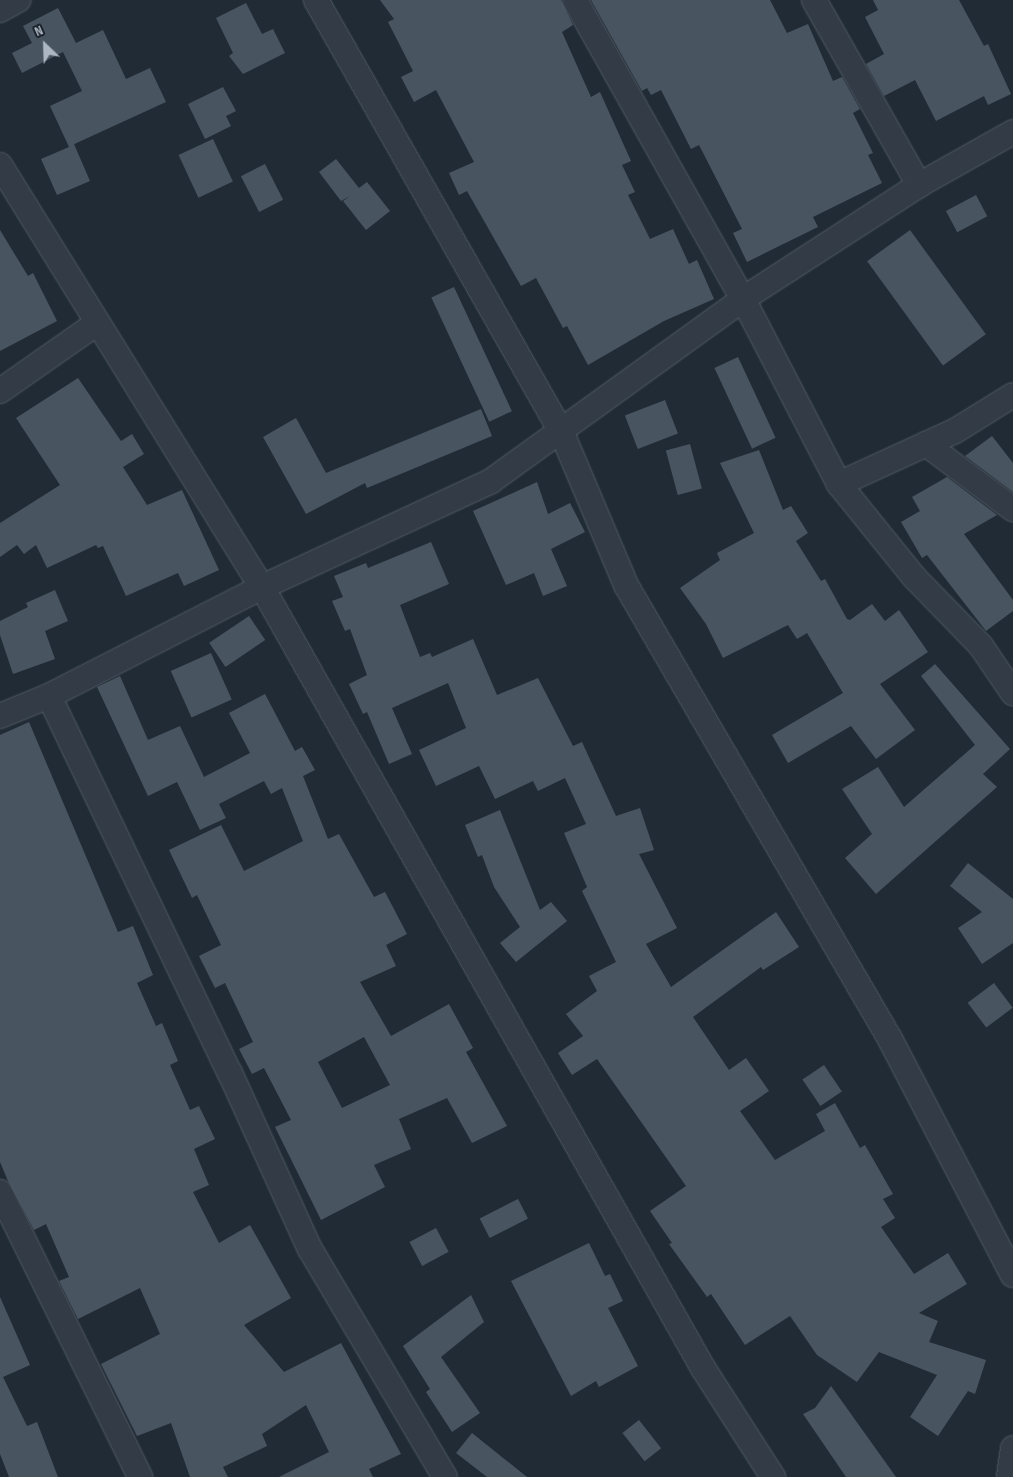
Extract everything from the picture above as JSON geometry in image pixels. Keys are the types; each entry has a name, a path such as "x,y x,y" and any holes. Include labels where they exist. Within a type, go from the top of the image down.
{"street":[{"path":"0,10 18,0"},
{"path":"316,0 561,431 626,585 890,1040 1013,1275"},
{"path":"575,0 743,300 839,484 914,577 981,646 1013,693"},
{"path":"814,0 919,186"},
{"path":"0,716 49,696 262,587 491,481 743,300 919,186 1013,132"},
{"path":"0,165 262,587 703,1368 773,1477"},
{"path":"0,391 97,323"},
{"path":"839,484 955,431 1013,395"},
{"path":"926,444 1013,509"},
{"path":"49,696 230,1073 310,1250 445,1477"},
{"path":"0,1192 140,1477"},
{"path":"1009,1477 1013,1448"}],"building":[{"path":"380,0 561,0 573,25 562,32 591,97 600,92 631,161 622,165 635,192 628,195 650,239 673,229 689,264 697,260 714,299 664,321 588,365 567,326 563,328 536,278 521,286 467,191 459,195 449,173 474,162 436,90 414,102 401,77 413,71 388,22 394,19"},
{"path":"591,0 770,0 787,33 808,24 833,81 842,77 860,109 853,113 873,153 868,155 882,183 813,217 818,227 747,262 733,233 742,229 699,145 691,149 661,90 651,95 647,88 642,91"},
{"path":"873,0 959,0 984,46 988,44 1011,94 988,105 984,96 936,121 915,80 884,96 866,64 884,54 865,17 878,10"},
{"path":"246,3 262,34 273,29 285,53 243,74 229,56 233,53 216,18"},
{"path":"58,8 76,43 103,30 126,79 150,68 166,102 74,144 90,181 57,195 41,159 69,147 50,106 82,91 63,52 22,73 12,53 32,43 23,26"},
{"path":"223,87 236,111 226,116 231,126 205,139 188,104"},
{"path":"213,139 233,182 198,198 179,155"},
{"path":"336,159 359,188 367,182 390,211 366,230 343,201 350,196 341,201 319,172"},
{"path":"265,164 283,200 259,212 241,176"},
{"path":"976,195 987,216 957,232 946,211"},
{"path":"0,230 28,276 33,273 57,321 0,351"},
{"path":"910,230 986,334 943,366 867,261"},
{"path":"454,287 512,411 489,422 431,298"},
{"path":"738,357 776,438 752,449 714,368"},
{"path":"78,378 121,441 132,434 144,454 123,467 147,505 182,490 219,570 184,586 178,573 126,596 103,546 98,548 96,545 47,568 36,545 24,554 17,545 0,557 0,523 60,485 16,418"},
{"path":"665,400 678,434 638,449 625,415"},
{"path":"481,409 492,436 367,488 365,483 306,514 263,437 296,418 326,473"},
{"path":"992,436 1013,463 1013,492 965,456"},
{"path":"690,444 702,488 678,495 666,450"},
{"path":"759,450 783,510 791,506 808,533 796,541 821,581 825,579 847,619 850,620 872,604 885,621 899,610 928,652 880,684 915,730 876,759 851,726 788,763 772,735 843,693 807,633 797,639 788,625 723,658 706,624 680,588 720,560 717,553 754,533 720,463"},
{"path":"947,477 997,515 964,534 1013,600 1013,611 986,631 927,555 922,558 901,522 920,511 912,497"},
{"path":"537,482 548,514 570,503 585,532 551,549 567,586 543,596 534,573 506,585 473,511"},
{"path":"431,542 449,584 400,605 420,657 430,653 432,657 473,639 497,695 538,678 573,746 582,742 616,816 640,808 654,850 639,854 677,928 646,944 671,987 776,912 799,947 763,970 761,967 693,1017 729,1070 746,1058 769,1091 740,1111 775,1160 825,1131 816,1114 835,1103 860,1148 865,1145 893,1194 883,1199 895,1218 881,1227 914,1274 948,1253 967,1284 919,1313 938,1321 929,1342 986,1360 975,1394 968,1391 938,1436 910,1417 937,1375 879,1352 857,1382 817,1355 790,1316 745,1345 711,1294 707,1297 669,1244 672,1243 650,1211 686,1186 597,1059 572,1075 558,1053 583,1036 566,1014 597,991 589,976 616,962 582,891 587,887 564,833 586,824 565,778 538,791 533,781 495,799 479,766 436,786 419,750 466,728 448,683 392,708 412,754 389,764 367,712 363,714 349,684 367,675 350,629 345,631 332,601 343,597 334,576 366,563 368,568"},
{"path":"55,590 68,621 45,631 55,659 13,674 0,635 0,621 28,607 26,603"},
{"path":"249,616 265,640 225,667 209,643"},
{"path":"211,653 232,700 192,717 171,671"},
{"path":"935,664 1010,749 983,774 997,787 876,894 845,858 872,834 842,789 878,767 904,807 975,745 921,676"},
{"path":"120,676 148,740 180,726 204,777 250,753 229,713 265,694 295,751 302,747 315,770 303,776 328,839 339,834 374,897 385,892 407,934 386,945 396,966 360,982 391,1036 449,1004 473,1048 466,1052 507,1126 472,1143 447,1098 399,1119 411,1149 374,1165 385,1187 321,1220 275,1127 291,1120 264,1068 252,1074 239,1049 253,1042 225,983 215,988 199,956 221,945 197,895 192,898 169,850 221,825 244,871 303,841 282,788 271,794 264,781 219,804 226,818 200,830 177,782 148,796 97,687","holes":["364,1037 390,1085 342,1108 318,1062"]},
{"path":"29,722 118,932 133,926 153,975 137,983 156,1026 162,1023 178,1061 170,1065 190,1110 199,1106 215,1139 194,1149 209,1185 193,1192 219,1243 250,1225 291,1298 244,1325 284,1372 341,1343 401,1454 369,1469 373,1477 279,1477 329,1452 306,1405 262,1434 267,1446 223,1467 228,1477 190,1477 171,1423 137,1436 101,1364 160,1334 140,1288 78,1319 59,1281 69,1277 46,1224 34,1230 8,1181 0,1162 0,735"},
{"path":"500,810 540,910 551,902 567,921 516,962 500,943 520,927 494,887 482,855 478,857 465,825"},
{"path":"968,863 1013,899 1013,943 982,964 958,928 982,912 950,886"},
{"path":"994,983 1013,1008 986,1028 968,1003"},
{"path":"824,1065 842,1092 820,1106 802,1080"},
{"path":"518,1199 528,1219 490,1238 480,1219"},
{"path":"436,1228 449,1252 422,1266 410,1242"},
{"path":"589,1243 605,1276 610,1274 623,1301 608,1308 638,1366 599,1387 596,1381 571,1396 511,1281"},
{"path":"471,1295 484,1322 441,1357 480,1413 452,1432 426,1392 430,1389 403,1346"},
{"path":"0,1297 30,1365 3,1377 27,1426 37,1422 58,1477 9,1477 0,1454"},
{"path":"831,1386 896,1477 846,1477 803,1414 815,1408"},
{"path":"639,1420 661,1448 645,1461 622,1433"},
{"path":"472,1433 527,1477 487,1477 456,1453"}]}
